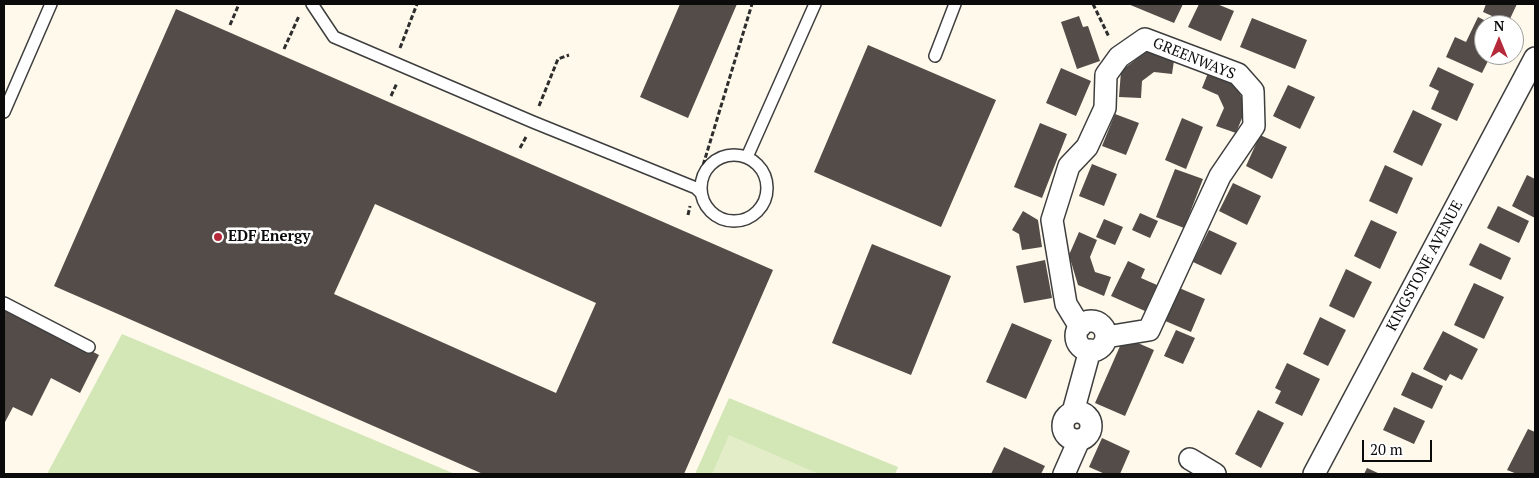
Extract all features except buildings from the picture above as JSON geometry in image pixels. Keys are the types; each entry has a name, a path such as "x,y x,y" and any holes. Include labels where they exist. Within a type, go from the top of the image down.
{"street":[{"name":"GREENWAYS","path":"1145,39 1238,74 1253,91 1254,126 1220,176 1149,330 1098,344 1105,329 1102,325 1090,321 1080,326 1066,304 1052,220 1069,166 1087,147 1105,108 1106,75 1119,57 1145,39"},
{"name":"KINGSTONE AVENUE","path":"1314,474 1535,58"},
{"path":"1064,474 1079,440 1089,435 1092,429 1089,417 1085,414 1073,412 1098,344"},
{"path":"1190,459 1215,474"}],"lane":[{"path":"4,112 51,4"},
{"path":"312,4 334,37 699,190"},
{"path":"747,157 815,4"},
{"path":"934,56 955,4"},
{"path":"732,155 747,157 757,164 765,177 767,189 763,203 749,217 738,221 724,220 714,214 705,204 699,190 702,180 706,170 714,161 721,157 732,155"},
{"path":"4,303 89,347"}],"path":[{"path":"230,25 239,4"},
{"path":"688,215 699,190 752,4"},
{"path":"1093,4 1119,57"},
{"path":"284,49 300,13"},
{"path":"520,148 533,122 558,59 569,55"}],"green space":[{"path":"122,334 455,474 47,474"},
{"path":"729,398 898,467 895,474 695,474"},
{"path":"729,435 819,474 712,474"}],"place":[{"name":"EDF Energy","path":"218,237"}]}
